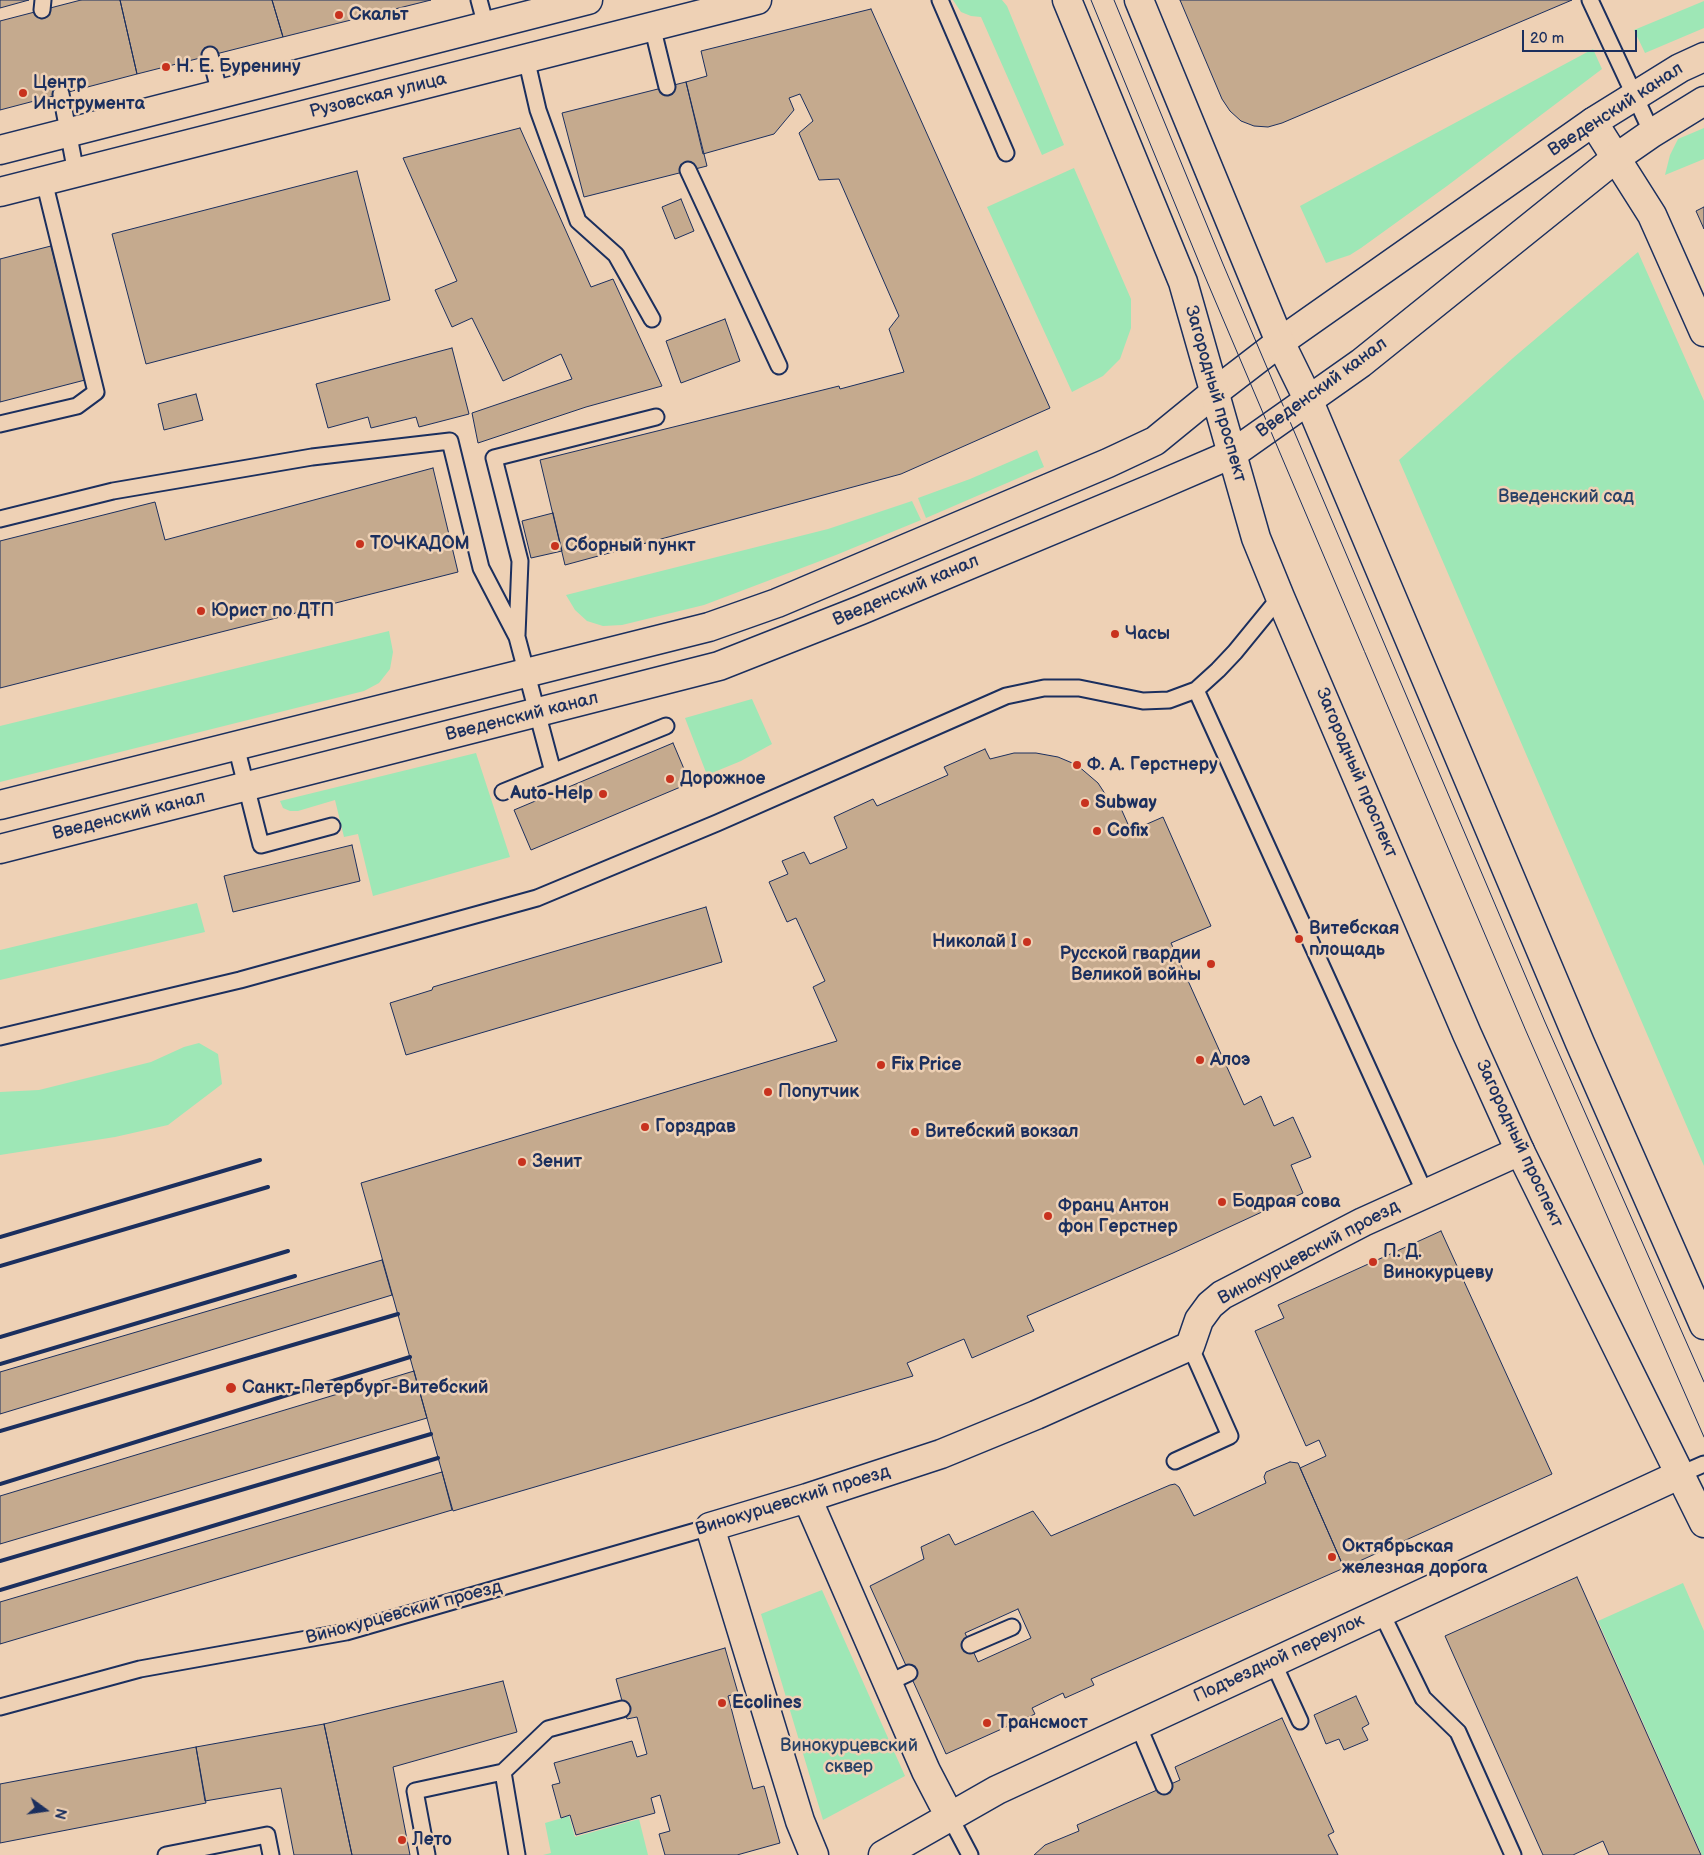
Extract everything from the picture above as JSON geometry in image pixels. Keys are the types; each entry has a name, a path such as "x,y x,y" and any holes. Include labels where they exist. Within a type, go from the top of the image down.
{"street":[{"path":"0,150 588,0"},
{"name":"Рузовская улица","path":"0,192 757,0"},
{"name":"Загородный проспект","path":"1067,0 1183,282 1256,538 1280,597 1475,1053 1520,1151 1692,1469 1704,1523"},
{"path":"1139,0 1280,342 1308,399 1580,1043 1704,1325"},
{"name":"Введенский канал","path":"0,806 709,627 777,603 1108,463 1155,441 1214,392 1280,342 1593,122 1680,68 1704,57"},
{"name":"Введенский канал","path":"0,849 719,666 861,610 1232,454 1361,362 1616,158 1704,101"},
{"path":"1593,122 1652,215 1704,332"},
{"name":"Винокурцевский проезд","path":"710,1527 807,1498 941,1454 1036,1416 1190,1346 1199,1320 1210,1305 1222,1295 1363,1222 1520,1151"},
{"name":"Подъездной переулок","path":"883,1855 997,1790 1692,1469"},
{"path":"807,1498 898,1678 926,1770 950,1817"},
{"path":"710,1527 800,1822 814,1855"}],"lane":[{"path":"479,0 486,26"},
{"path":"940,0 1006,153"},
{"path":"1590,0 1652,133"},
{"path":"652,26 667,87"},
{"path":"210,56 220,94"},
{"path":"526,58 540,115 578,221 616,254 652,319"},
{"path":"61,94 76,173"},
{"path":"688,170 779,366"},
{"path":"0,424 77,406 96,392 44,181"},
{"path":"517,637 520,561 494,458 656,417"},
{"path":"0,518 113,490 312,457 450,441 481,568 517,637 553,772"},
{"path":"0,1037 240,980 537,898 1006,696 1044,688 1079,688 1143,701 1169,700 1196,690 1235,652 1280,597"},
{"path":"1196,690 1425,1194"},
{"path":"503,792 666,726"},
{"path":"236,746 261,845 332,826"},
{"path":"1175,1461 1230,1436 1190,1346"},
{"name":"Винокурцевский проезд","path":"0,1707 140,1669 346,1632 710,1527"},
{"path":"1381,1612 1423,1698 1458,1732 1513,1855"},
{"path":"970,1645 1012,1627"},
{"path":"1273,1662 1300,1721"},
{"path":"427,1855 415,1791 503,1772 548,1729 622,1709"},
{"path":"1138,1725 1164,1786"},
{"path":"503,1772 517,1855"},
{"path":"950,1817 970,1855"},
{"path":"166,1855 267,1835 271,1855"}],"green space":[{"path":"953,0 1002,0 1007,6 1064,145 1042,155 981,17 961,12"},
{"path":"1704,1 1704,28 1645,53 1634,30"},
{"path":"1593,49 1602,69 1447,186 1361,248 1350,255 1326,263 1300,206"},
{"path":"1704,128 1704,159 1665,175 1670,155 1678,139"},
{"path":"1074,168 1131,299 1131,328 1120,359 1103,376 1072,392 987,207"},
{"name":"Введенский сад","path":"1638,252 1704,401 1704,1166 1399,460 1513,358"},
{"path":"1037,450 1044,467 926,518 918,498 970,479"},
{"path":"912,501 921,520 836,555 704,605 622,625 603,626 587,621 575,610 566,595 828,529"},
{"path":"389,631 393,652 390,669 379,683 364,691 0,782 0,726"},
{"path":"752,699 772,744 741,761 707,775 685,718"},
{"path":"476,753 510,857 373,896 358,834 344,837 335,800 298,811 290,811 283,808 280,801"},
{"path":"197,903 205,932 0,980 0,950"},
{"path":"199,1043 218,1054 222,1084 168,1125 115,1137 0,1155 0,1092 39,1090 151,1062 184,1047"},
{"path":"1683,1583 1704,1631 1704,1855 1702,1855 1598,1621"},
{"name":"Винокурцевский сквер","path":"822,1590 905,1776 823,1820 761,1614"},
{"path":"569,1816 575,1837 639,1819 648,1855 543,1855 551,1853 545,1823"}],"building":[{"path":"0,0 29,0 0,8"},
{"path":"81,0 120,0 137,74 0,110 0,21"},
{"path":"120,0 272,0 283,37 137,74"},
{"path":"272,0 431,0 283,37"},
{"path":"1180,0 1572,0 1282,123 1268,127 1254,126 1241,121 1230,111 1222,99"},
{"path":"871,9 1050,408 901,474 565,565 540,460 839,386 840,389 904,372 889,329 899,316 839,179 819,180 799,133 813,121 800,94 789,98 794,110 774,134 703,154 686,82 707,76 701,51"},
{"path":"686,82 707,166 584,197 562,113"},
{"path":"520,128 591,287 613,279 662,386 586,407 478,443 472,413 572,379 561,354 503,381 472,318 452,327 435,290 457,281 403,158"},
{"path":"357,171 390,300 146,364 112,234"},
{"path":"681,199 694,231 675,239 662,207"},
{"path":"1704,207 1704,229 1696,211"},
{"path":"51,246 85,380 0,402 0,259"},
{"path":"725,319 740,361 681,383 666,341"},
{"path":"452,348 469,414 419,427 416,417 371,428 368,417 328,428 316,384"},
{"path":"196,394 203,420 164,430 158,404"},
{"path":"433,468 458,572 0,688 0,541 155,502 165,540"},
{"path":"553,513 562,551 531,558 522,521"},
{"path":"673,743 690,783 531,850 514,810"},
{"name":"Витебский вокзал","path":"985,749 990,759 1014,753 1036,753 1058,757 1077,765 1098,783 1113,806 1119,804 1131,831 1163,817 1211,926 1171,943 1244,1105 1261,1096 1274,1126 1293,1117 1311,1157 1291,1165 1303,1193 1173,1253 1027,1316 1034,1331 972,1358 964,1339 907,1363 913,1376 453,1511 361,1183 837,1041 813,987 825,981 796,918 787,922 769,882 788,874 782,861 804,852 810,864 847,848 834,817 873,799 877,806 948,775 944,767"},
{"path":"352,845 360,881 233,912 224,876"},
{"path":"706,907 722,962 406,1055 390,1003 432,990 433,987"},
{"path":"1441,1231 1552,1474 1344,1568 1300,1468 1326,1456 1319,1440 1306,1446 1255,1331 1284,1318 1278,1305"},
{"path":"382,1260 392,1295 0,1414 0,1372"},
{"path":"414,1371 427,1418 0,1544 0,1496"},
{"path":"1290,1462 1298,1463 1344,1568 1091,1679 1094,1685 1065,1698 1063,1693 1032,1708 1035,1714 946,1754 870,1586 924,1559 921,1547 949,1534 955,1545 1033,1511 1051,1536 1175,1484 1179,1487 1194,1516 1266,1483 1264,1477 1266,1472","holes":["1018,1609 1031,1638 978,1662 965,1633"]},
{"path":"442,1472 452,1510 0,1644 0,1602"},
{"path":"1577,1577 1701,1855 1609,1855 1603,1841 1573,1855 1543,1855 1445,1636"},
{"path":"725,1648 738,1693 728,1696 753,1789 764,1786 780,1843 737,1855 665,1855 659,1834 670,1831 660,1795 651,1798 655,1813 576,1835 570,1815 561,1818 552,1785 560,1783 554,1763 632,1741 637,1757 647,1754 637,1717 627,1719 616,1679"},
{"path":"503,1681 517,1732 393,1767 410,1855 352,1855 324,1724"},
{"path":"1356,1696 1369,1724 1362,1728 1368,1740 1344,1750 1339,1739 1326,1744 1314,1715"},
{"path":"1282,1718 1334,1832 1328,1835 1338,1855 1034,1855 1045,1845 1079,1831 1077,1825 1180,1780 1175,1767"},
{"path":"324,1724 352,1855 294,1855 281,1788 205,1801 196,1747"},
{"path":"196,1747 206,1803 0,1843 0,1784"}],"tram line":[{"path":"1091,0 1203,272 1526,1031 1704,1437"},
{"path":"1114,0 1223,264 1545,1022 1704,1382"}],"railway":[{"path":"0,1237 260,1160"},
{"path":"0,1266 268,1187"},
{"path":"0,1337 288,1251"},
{"path":"0,1364 295,1276"},
{"path":"0,1431 398,1314"},
{"path":"0,1484 410,1357"},
{"path":"0,1561 431,1434"},
{"path":"0,1590 438,1458"}],"place":[{"name":"Скальт","path":"339,15"},
{"name":"Н. Е. Буренину","path":"166,67"},
{"name":"Центр Инструмента","path":"23,93"},
{"name":"ТОЧКАДОМ","path":"360,544"},
{"name":"Сборный пункт","path":"555,546"},
{"name":"Юрист по ДТП","path":"201,611"},
{"name":"Часы","path":"1115,634"},
{"name":"Ф. А. Герстнеру","path":"1077,765"},
{"name":"Дорожное","path":"670,779"},
{"name":"Auto-Help","path":"603,794"},
{"name":"Subway","path":"1085,803"},
{"name":"Cofix","path":"1097,831"},
{"name":"Витебская площадь","path":"1299,939"},
{"name":"Николай I","path":"1027,942"},
{"name":"Русской гвардии Великой войны","path":"1211,964"},
{"name":"Алоэ","path":"1200,1060"},
{"name":"Fix Price","path":"881,1065"},
{"name":"Попутчик","path":"768,1092"},
{"name":"Горздрав","path":"645,1127"},
{"name":"Витебский вокзал","path":"915,1132"},
{"name":"Зенит","path":"522,1162"},
{"name":"Бодрая сова","path":"1222,1202"},
{"name":"Франц Антон фон Герстнер","path":"1048,1216"},
{"name":"П. Д. Винокурцеву","path":"1373,1262"},
{"name":"Санкт-Петербург-Витебский","path":"231,1388"},
{"name":"Октябрьская железная дорога","path":"1332,1557"},
{"name":"Ecolines","path":"722,1703"},
{"name":"Трансмост","path":"987,1723"},
{"name":"Лето","path":"402,1840"}]}
